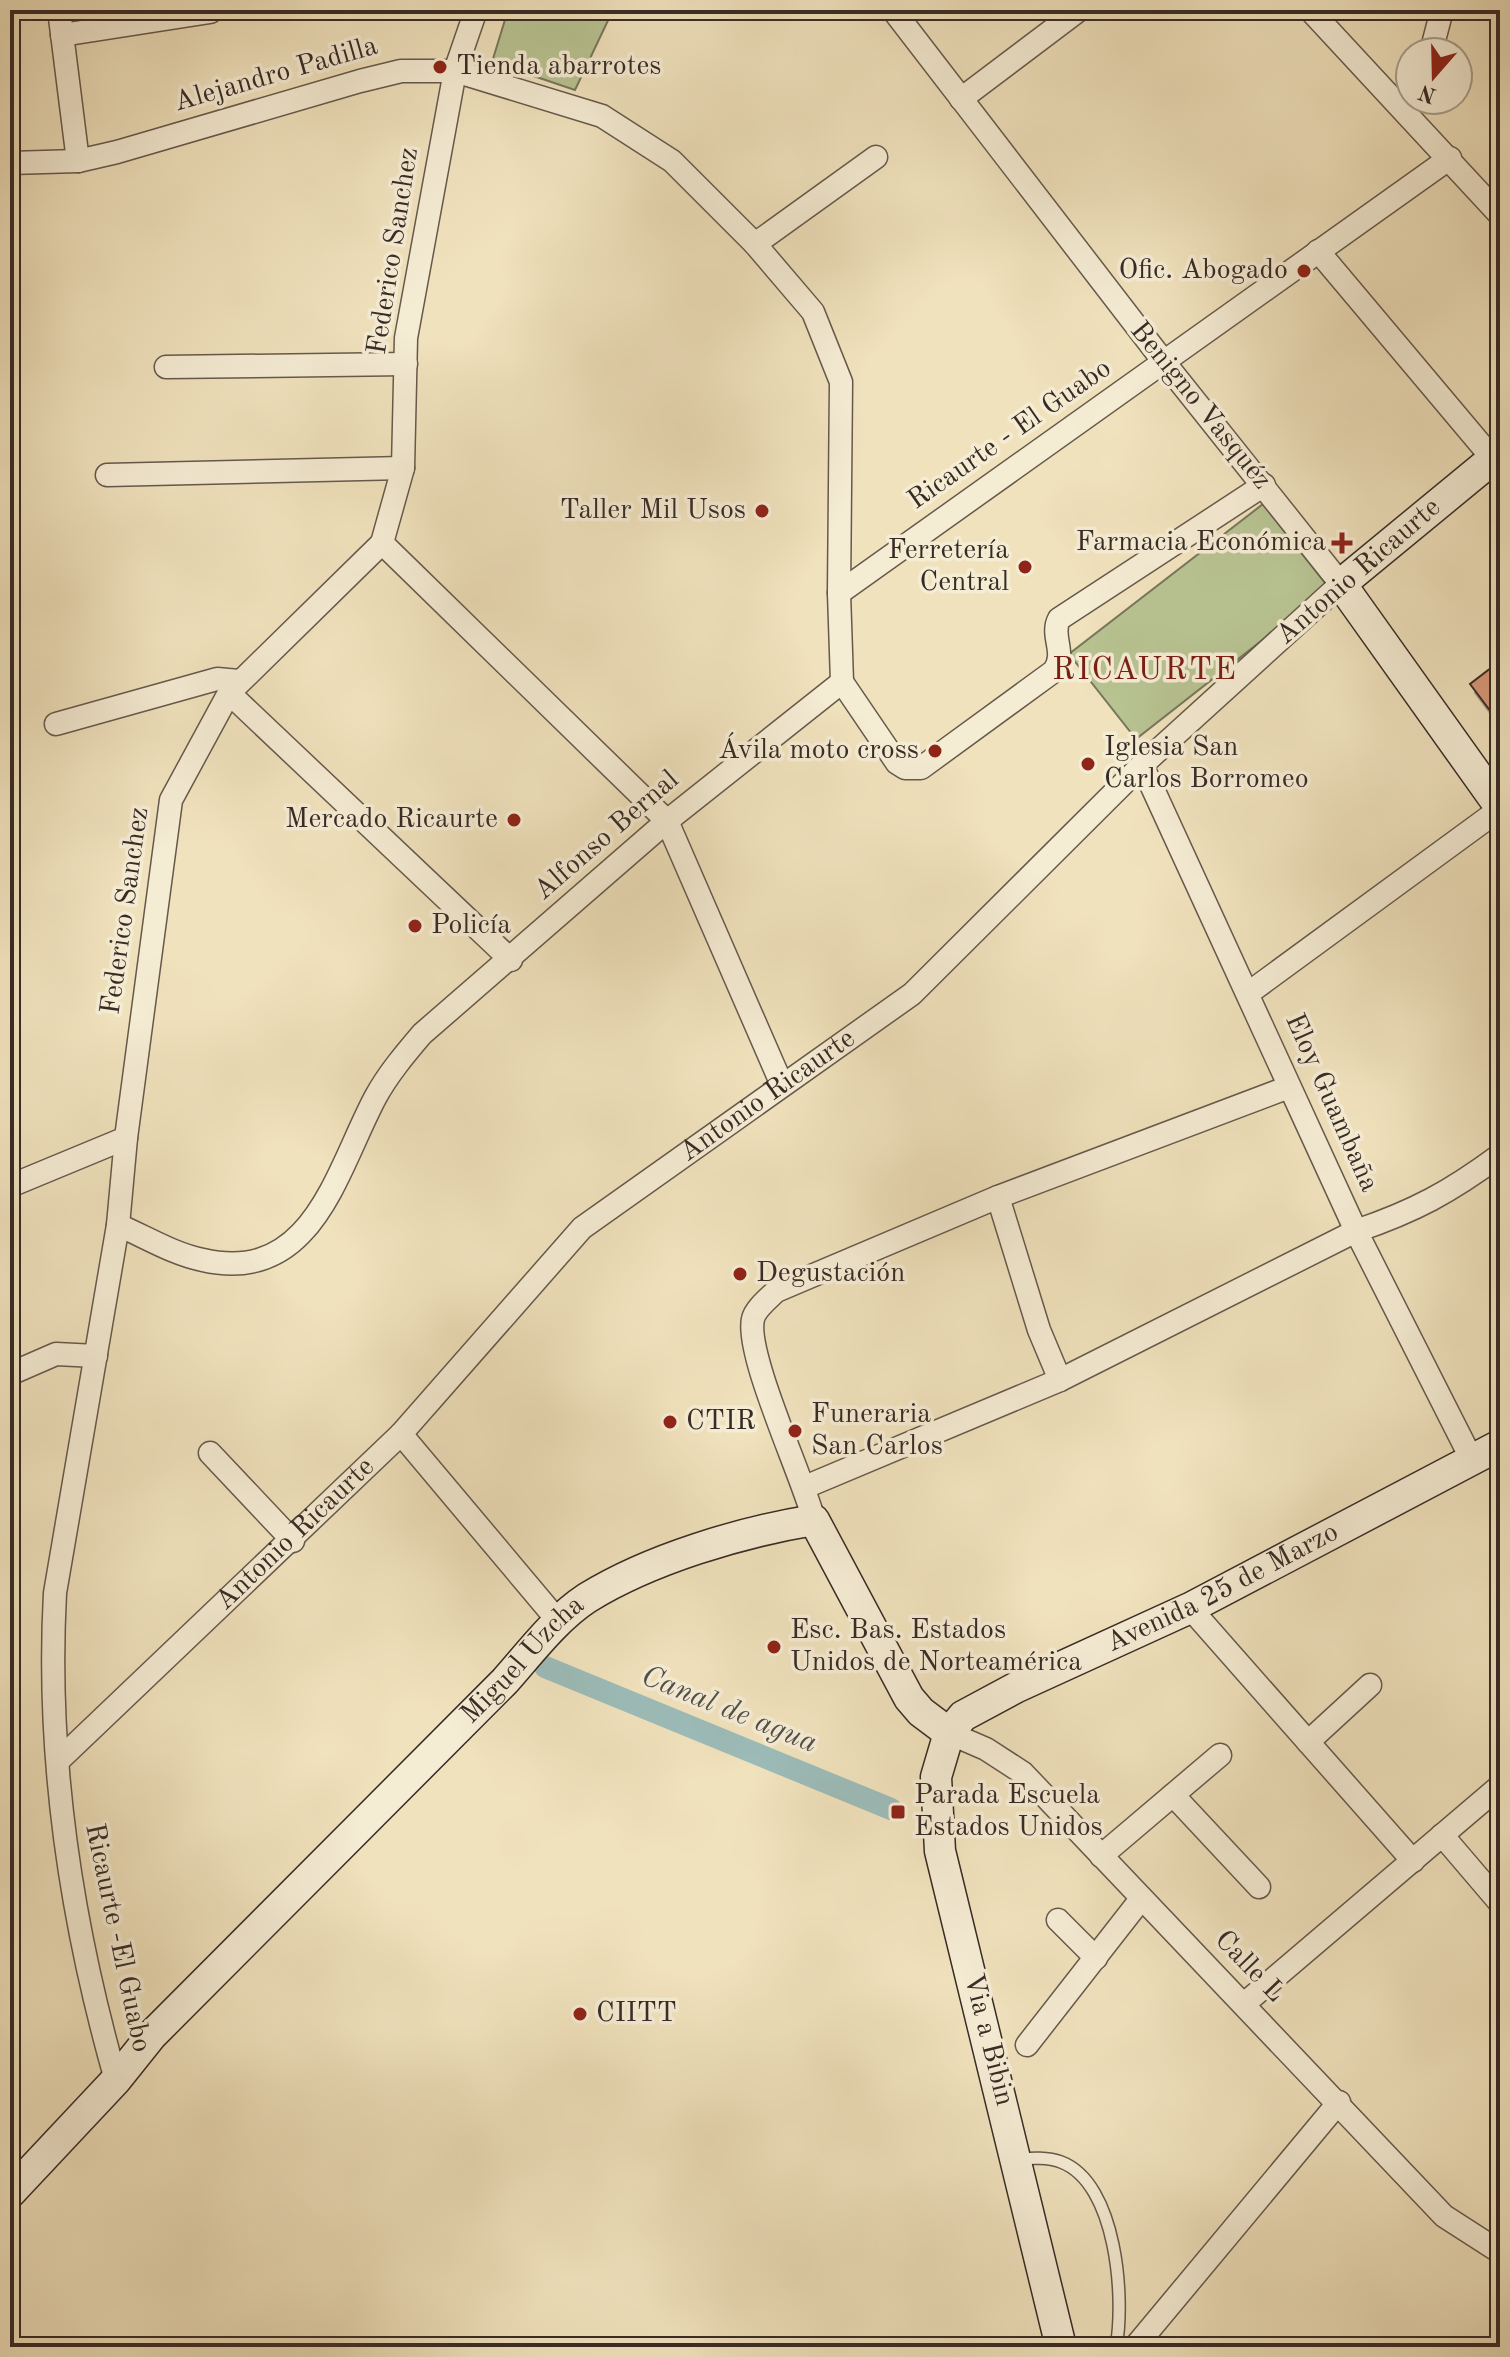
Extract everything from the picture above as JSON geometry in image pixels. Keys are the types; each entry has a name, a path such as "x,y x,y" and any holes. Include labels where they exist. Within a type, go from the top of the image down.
{"main road":[{"name":"Antonio Ricaurte","path":"1341,584 1496,456"},
{"name":"Benigno Vasquéz","path":"1341,584 1500,808"},
{"name":"Avenida 25 de Marzo","path":"949,1733 963,1716 994,1698 1190,1608 1473,1462 1500,1445"},
{"name":"Miguel Uzcha","path":"10,2193 116,2080 152,2035 494,1692 559,1622 586,1599 683,1555 748,1533 814,1520"},
{"path":"814,1520 909,1698 921,1712 949,1733"},
{"name":"Via a Bibin","path":"949,1733 936,1777 940,1851 1061,2347"}],"street":[{"path":"59,10 78,161"},
{"name":"Federico Sanchez","path":"61,1807 52,1654 55,1593 118,1225 126,1138 171,800 234,687 382,543 403,468 406,338 455,71 476,10"},
{"name":"Benigno Vasquéz","path":"893,10 1164,362 1341,584"},
{"path":"961,99 1079,10"},
{"path":"1310,10 1394,89"},
{"path":"1435,36 1442,10"},
{"path":"62,35 210,12"},
{"name":"Alejandro Padilla","path":"10,163 78,161 401,71 455,71 602,116 672,161 755,244 813,312 841,382 839,593"},
{"path":"1421,116 1450,158 1500,215"},
{"path":"755,244 876,157"},
{"name":"Ricaurte - El Guabo","path":"839,593 1450,158"},
{"path":"1318,251 1496,456"},
{"path":"166,367 406,364"},
{"path":"107,475 403,468"},
{"path":"839,593 842,682 897,763 905,768 921,768 1054,671 1061,654 1055,630 1059,619 1264,485"},
{"path":"382,543 667,821 782,1085"},
{"name":"Antonio Ricaurte","path":"58,1761 146,1674 293,1541 401,1434 582,1228 912,994 1142,765 1341,584"},
{"path":"56,724 217,679 234,687 511,960"},
{"name":"Alfonso Bernal","path":"118,1225 203,1260 237,1264 270,1257 296,1242 318,1215 376,1096 422,1034 511,960 667,821 842,682"},
{"name":"Eloy Guambaña","path":"1142,765 1250,992 1289,1087 1356,1231 1473,1462"},
{"path":"1250,992 1500,808"},
{"path":"814,1520 805,1487 751,1346 753,1316 776,1291 998,1197 1289,1087"},
{"path":"10,1186 126,1138"},
{"path":"805,1487 1060,1380 1356,1231 1447,1194 1500,1155"},
{"path":"998,1197 1039,1330 1060,1380"},
{"path":"10,1374 56,1354 96,1356"},
{"path":"401,1434 559,1622"},
{"path":"210,1453 293,1541"},
{"path":"1190,1608 1413,1861"},
{"path":"1308,1742 1370,1685"},
{"name":"Calle L","path":"949,1733 995,1753 1023,1773 1339,2102 1444,2216 1500,2252"},
{"path":"1101,1856 1220,1755"},
{"path":"1244,2004 1500,1786"},
{"path":"1173,1795 1259,1887"},
{"name":"Ricaurte -El Guabo","path":"61,1807 69,1881 116,2080"},
{"path":"1442,1835 1500,1903"},
{"path":"1027,2045 1141,1899"},
{"path":"1058,1920 1096,1958"},
{"path":"1135,2347 1339,2102"}],"lane":[{"path":"1017,2159 1037,2157 1063,2162 1085,2181 1104,2214 1116,2263 1122,2315 1116,2347"}],"green space":[{"path":"508,10 613,10 575,90 492,62"},
{"path":"1263,504 1329,588 1136,739 1069,654"}],"building":[{"path":"1500,661 1500,724 1470,684"}],"waterway":[{"name":"Canal de agua","path":"545,1667 891,1809"}],"place":[{"name":"Tienda abarrotes","path":"440,67"},
{"name":"Ofic. Abogado","path":"1304,271"},
{"name":"Taller Mil Usos","path":"762,511"},
{"name":"Farmacia Económica","path":"1342,543"},
{"name":"Ferretería Central","path":"1025,567"},
{"name":"Ávila moto cross","path":"935,751"},
{"name":"Iglesia San Carlos Borromeo","path":"1088,764"},
{"name":"Mercado Ricaurte","path":"514,820"},
{"name":"Policía","path":"415,926"},
{"name":"Degustación","path":"740,1274"},
{"name":"CTIR","path":"670,1422"},
{"name":"Funeraria San Carlos","path":"795,1431"},
{"name":"Esc. Bas. Estados Unidos de Norteamérica","path":"774,1647"},
{"name":"Parada Escuela Estados Unidos","path":"898,1812"},
{"name":"CIITT","path":"580,2014"}],"district":[{"name":"RICAURTE","path":"1145,671"}]}
